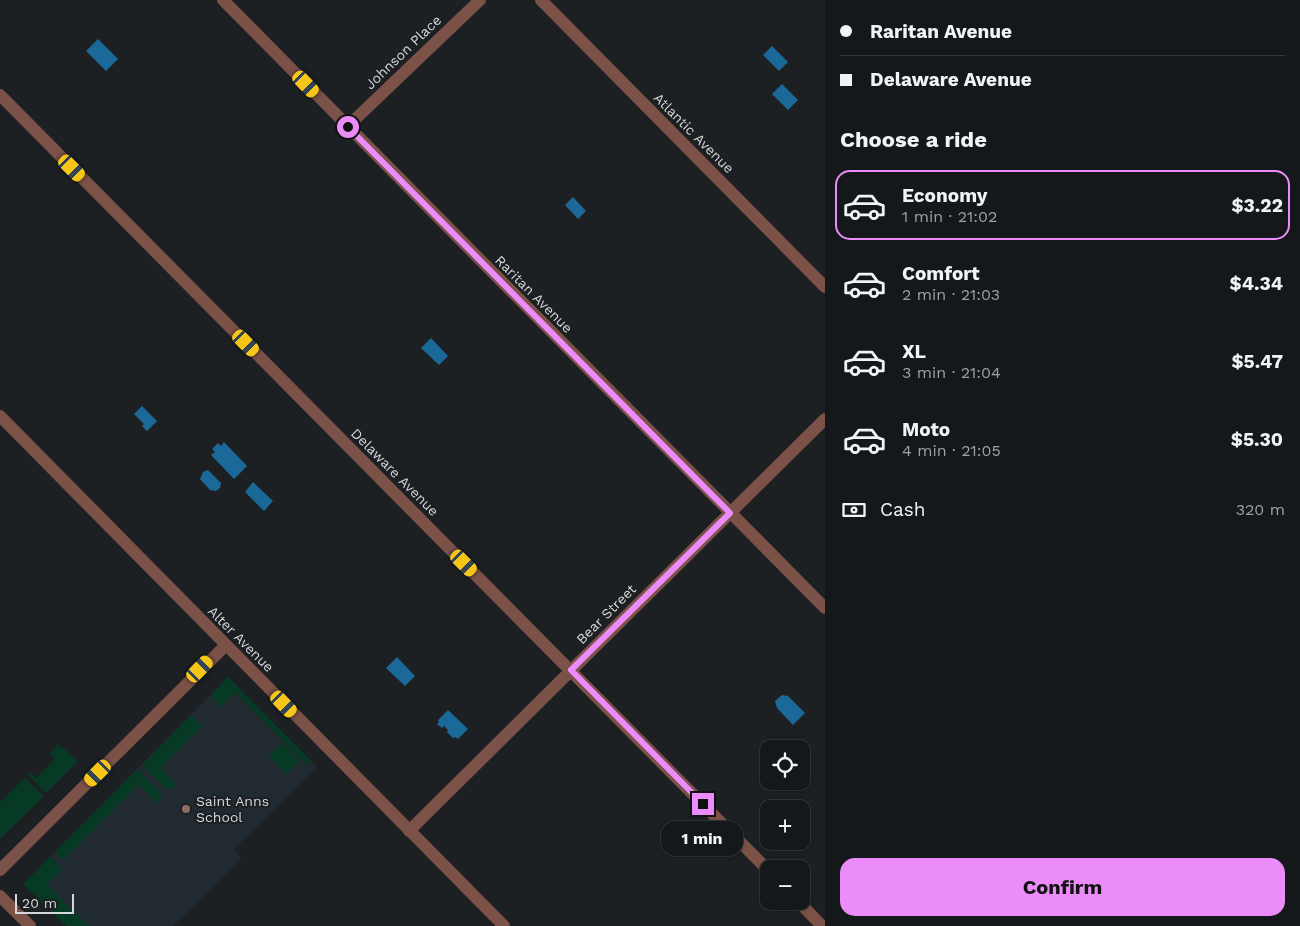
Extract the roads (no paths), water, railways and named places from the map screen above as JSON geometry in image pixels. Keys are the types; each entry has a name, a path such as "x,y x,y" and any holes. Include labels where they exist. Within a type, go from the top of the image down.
{"street":[{"name":"Raritan Avenue","path":"223,0 825,608"},
{"name":"Johnson Place","path":"348,127 480,0"},
{"name":"Atlantic Avenue","path":"541,0 825,287"},
{"name":"Delaware Avenue","path":"2,101 571,670 760,863"},
{"name":"Alter Avenue","path":"0,416 504,926"},
{"name":"Bear Street","path":"409,831 825,419"},
{"path":"0,870 226,645"},
{"path":"0,896 30,926"},
{"path":"807,910 822,926"}],"water":[{"path":"98,39 118,59 106,71 86,51"},
{"path":"772,46 788,62 779,71 763,55"},
{"path":"782,84 798,100 788,110 772,94"},
{"path":"573,197 586,211 578,219 565,205"},
{"path":"431,338 448,356 439,365 421,348"},
{"path":"142,406 157,421 147,431 142,426 144,424 134,414"},
{"path":"224,442 247,466 234,479 211,455 215,452 212,449 218,443 221,446"},
{"path":"208,470 221,483 220,488 216,491 210,490 200,479 203,472"},
{"path":"253,482 273,501 264,511 245,492"},
{"path":"397,657 415,676 405,686 386,668"},
{"path":"782,695 788,696 805,713 793,725 777,708 775,701"},
{"path":"448,710 468,729 458,739 453,738 444,726 442,728 437,724 438,720"}],"place":[{"name":"Saint Anns School","path":"186,809"}]}
